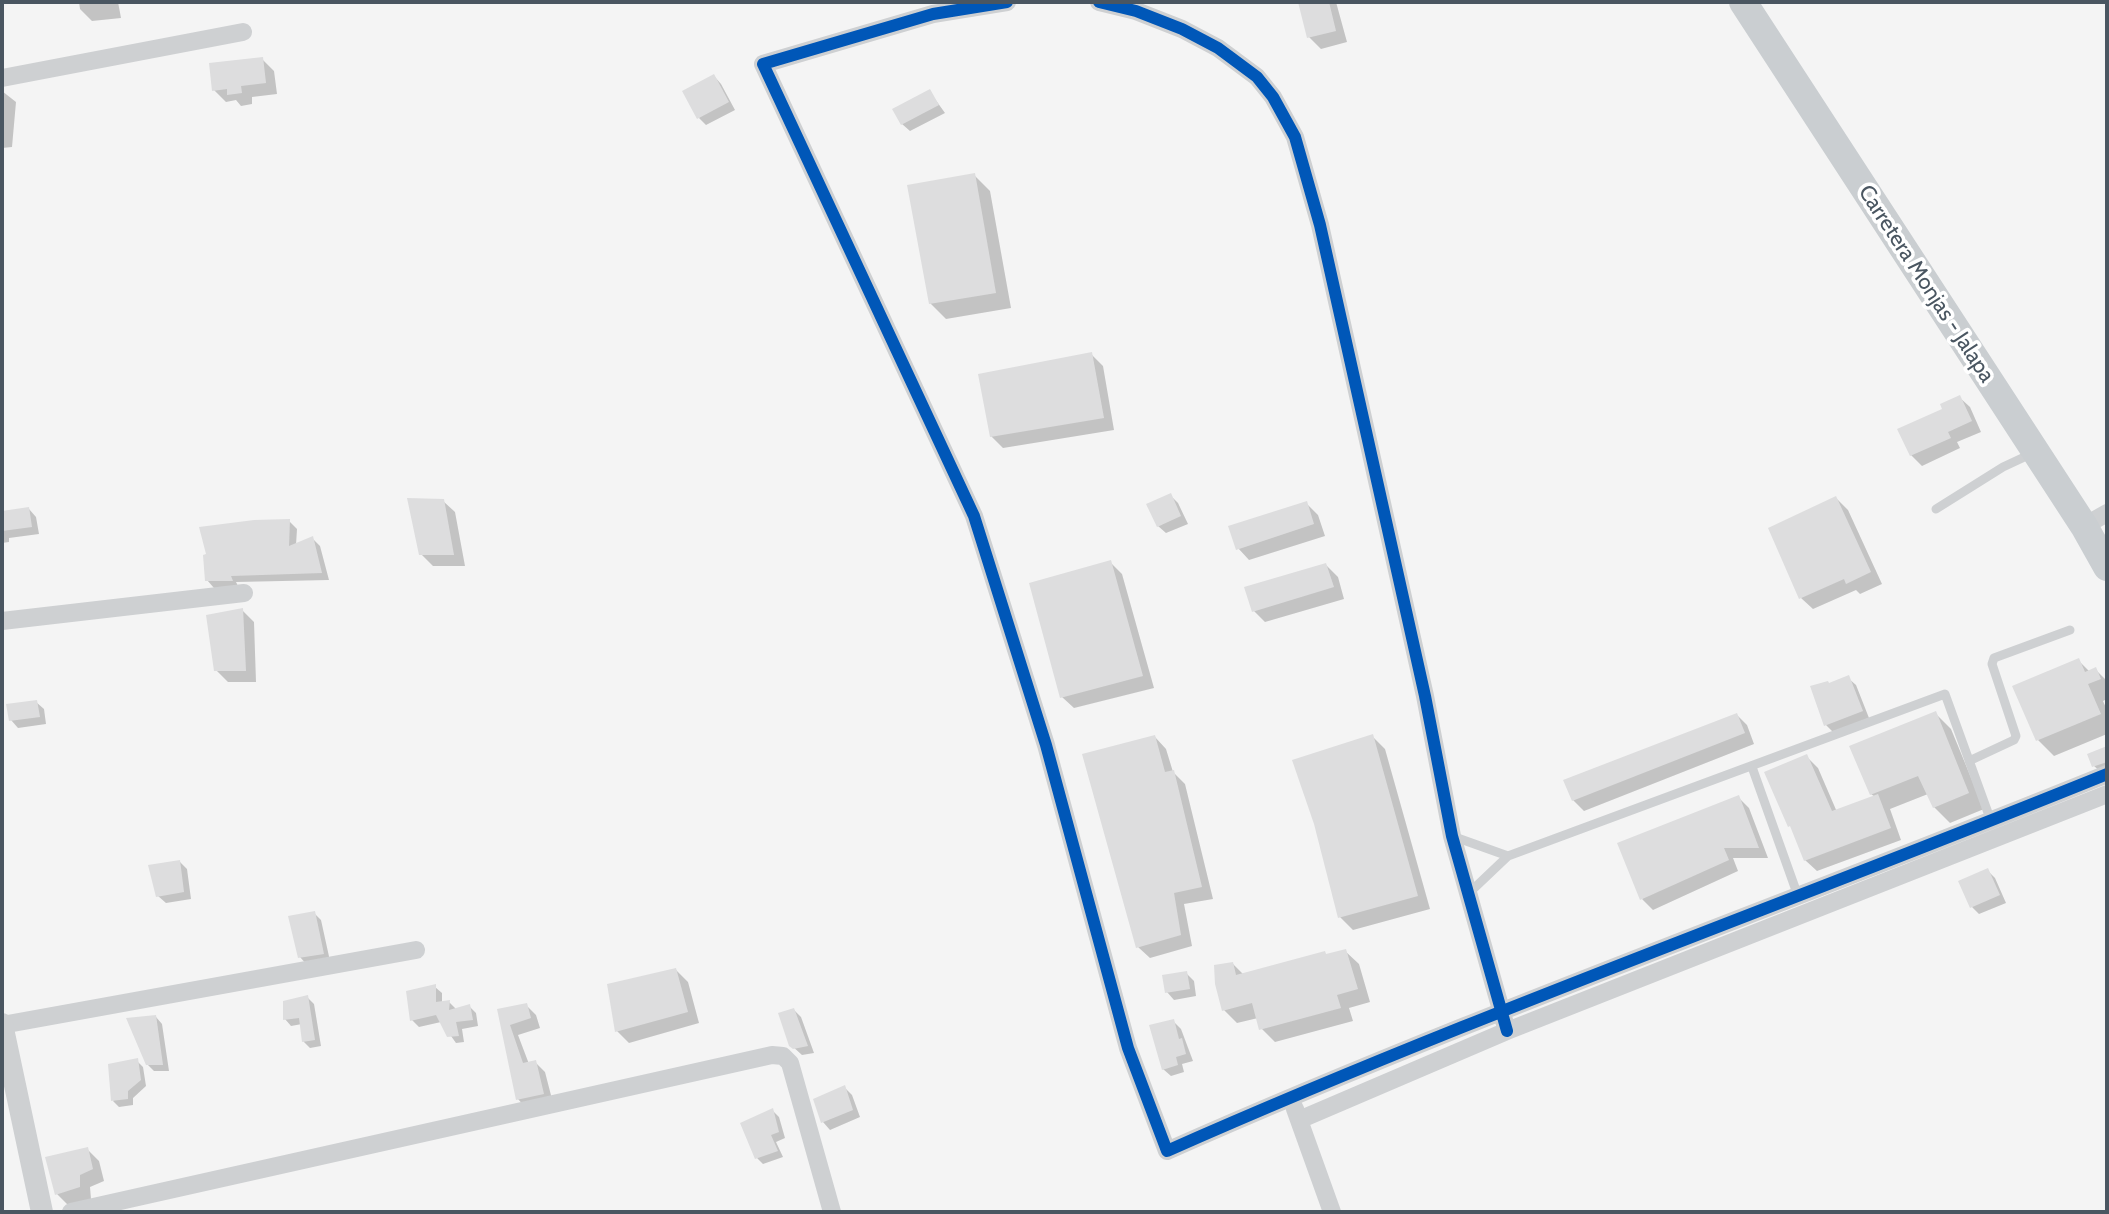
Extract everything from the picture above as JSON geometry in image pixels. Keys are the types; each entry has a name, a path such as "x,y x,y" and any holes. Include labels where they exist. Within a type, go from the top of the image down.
{"main road":[{"name":"Carretera Monjas - Jalapa","path":"1743,2 2036,451 2095,520 2107,567"}],"street":[{"path":"1007,2 933,14 763,64 974,516 1046,745 1128,1048 1167,1151 1290,1096 1797,895 2107,794"},
{"path":"1099,2 1136,11 1182,29 1218,48 1257,77 1273,97 1295,137 1320,225 1425,696 1452,836 1507,1031"},
{"path":"2,78 243,32"},
{"path":"2,621 244,593"},
{"path":"1299,1120 1507,1031 1804,915 1994,830 2107,774"},
{"path":"42,1212 2,1025 416,950"},
{"path":"71,1212 772,1055 783,1056 790,1063 832,1212"},
{"path":"1290,1096 1332,1212"}],"lane":[{"path":"1936,509 2003,467 2036,451"},
{"path":"1969,761 2014,740 2016,736 1992,664 1994,658 2070,630"},
{"path":"1468,894 1508,856 1945,694 1994,830"},
{"path":"1752,767 1804,915"},
{"path":"1452,836 1508,856"}],"building":[{"path":"1298,2 1329,2 1336,31 1307,38"},
{"path":"263,57 266,83 241,86 242,93 227,95 227,89 212,91 209,63"},
{"path":"714,74 729,102 697,119 682,91"},
{"path":"930,89 939,105 901,125 892,109"},
{"path":"975,173 996,293 929,304 907,185"},
{"path":"1092,352 1104,418 990,437 978,374"},
{"path":"1960,395 1972,421 1948,432 1951,438 1910,456 1897,429 1942,409 1940,404"},
{"path":"1171,493 1181,516 1157,527 1146,504"},
{"path":"1836,496 1871,572 1846,584 1844,579 1799,599 1768,528"},
{"path":"407,498 444,499 454,555 419,555"},
{"path":"1307,501 1314,524 1236,550 1228,526"},
{"path":"29,507 32,527 2,531 2,511"},
{"path":"290,519 289,546 313,536 322,573 231,576 233,581 205,581 203,555 206,554 199,527"},
{"path":"1111,560 1143,676 1060,698 1029,583"},
{"path":"1326,563 1334,587 1252,612 1244,587"},
{"path":"243,608 246,671 214,671 206,615"},
{"path":"2079,658 2085,672 2096,667 2101,679 2088,684 2101,714 2036,741 2012,686"},
{"path":"1849,675 1863,711 1824,726 1810,686"},
{"path":"37,700 40,717 9,721 6,704"},
{"path":"1936,711 1969,793 1933,808 1918,776 1870,795 1849,746"},
{"path":"1737,713 1745,733 1572,801 1563,780"},
{"path":"1373,734 1418,896 1338,918 1314,824 1292,760"},
{"path":"1155,735 1165,772 1174,770 1202,887 1174,893 1181,935 1136,948 1082,754"},
{"path":"2107,746 2107,762 2092,767 2087,754"},
{"path":"1807,754 1832,811 1878,794 1891,828 1804,861 1764,772"},
{"path":"1739,795 1759,848 1724,848 1729,860 1640,900 1617,843"},
{"path":"180,860 184,892 156,897 148,865"},
{"path":"1988,868 2000,895 1970,908 1958,881"},
{"path":"315,911 324,954 298,958 288,916"},
{"path":"1346,949 1358,989 1337,995 1341,1008 1259,1030 1252,1003 1222,1011 1214,965 1233,962 1236,975 1325,951 1326,954"},
{"path":"676,968 688,1012 615,1032 607,984"},
{"path":"1187,971 1190,989 1165,993 1162,975"},
{"path":"436,984 436,1002 450,1000 449,1010 470,1004 473,1020 456,1022 459,1036 447,1037 436,1015 410,1021 406,991"},
{"path":"308,995 315,1040 302,1042 299,1018 283,1020 283,1001"},
{"path":"527,1003 531,1018 510,1025 523,1063 536,1060 544,1094 516,1100 497,1009"},
{"path":"794,1008 808,1046 793,1049 789,1046 778,1013"},
{"path":"156,1015 163,1065 146,1065 126,1018"},
{"path":"1174,1019 1186,1054 1176,1057 1178,1065 1162,1070 1149,1025"},
{"path":"138,1058 141,1080 128,1091 128,1099 111,1101 108,1064"},
{"path":"845,1085 853,1110 821,1123 813,1099"},
{"path":"773,1108 779,1132 771,1135 778,1151 755,1159 740,1123"},
{"path":"88,1147 93,1169 80,1175 80,1187 55,1195 45,1157"}],"cycle path":[{"path":"1007,2 933,14 763,64 974,516 1046,745 1128,1048 1167,1151 1400,1052 2107,774"},
{"path":"1099,2 1136,11 1182,29 1218,48 1257,77 1273,97 1295,137 1320,225 1425,696 1452,836 1507,1031"}]}
